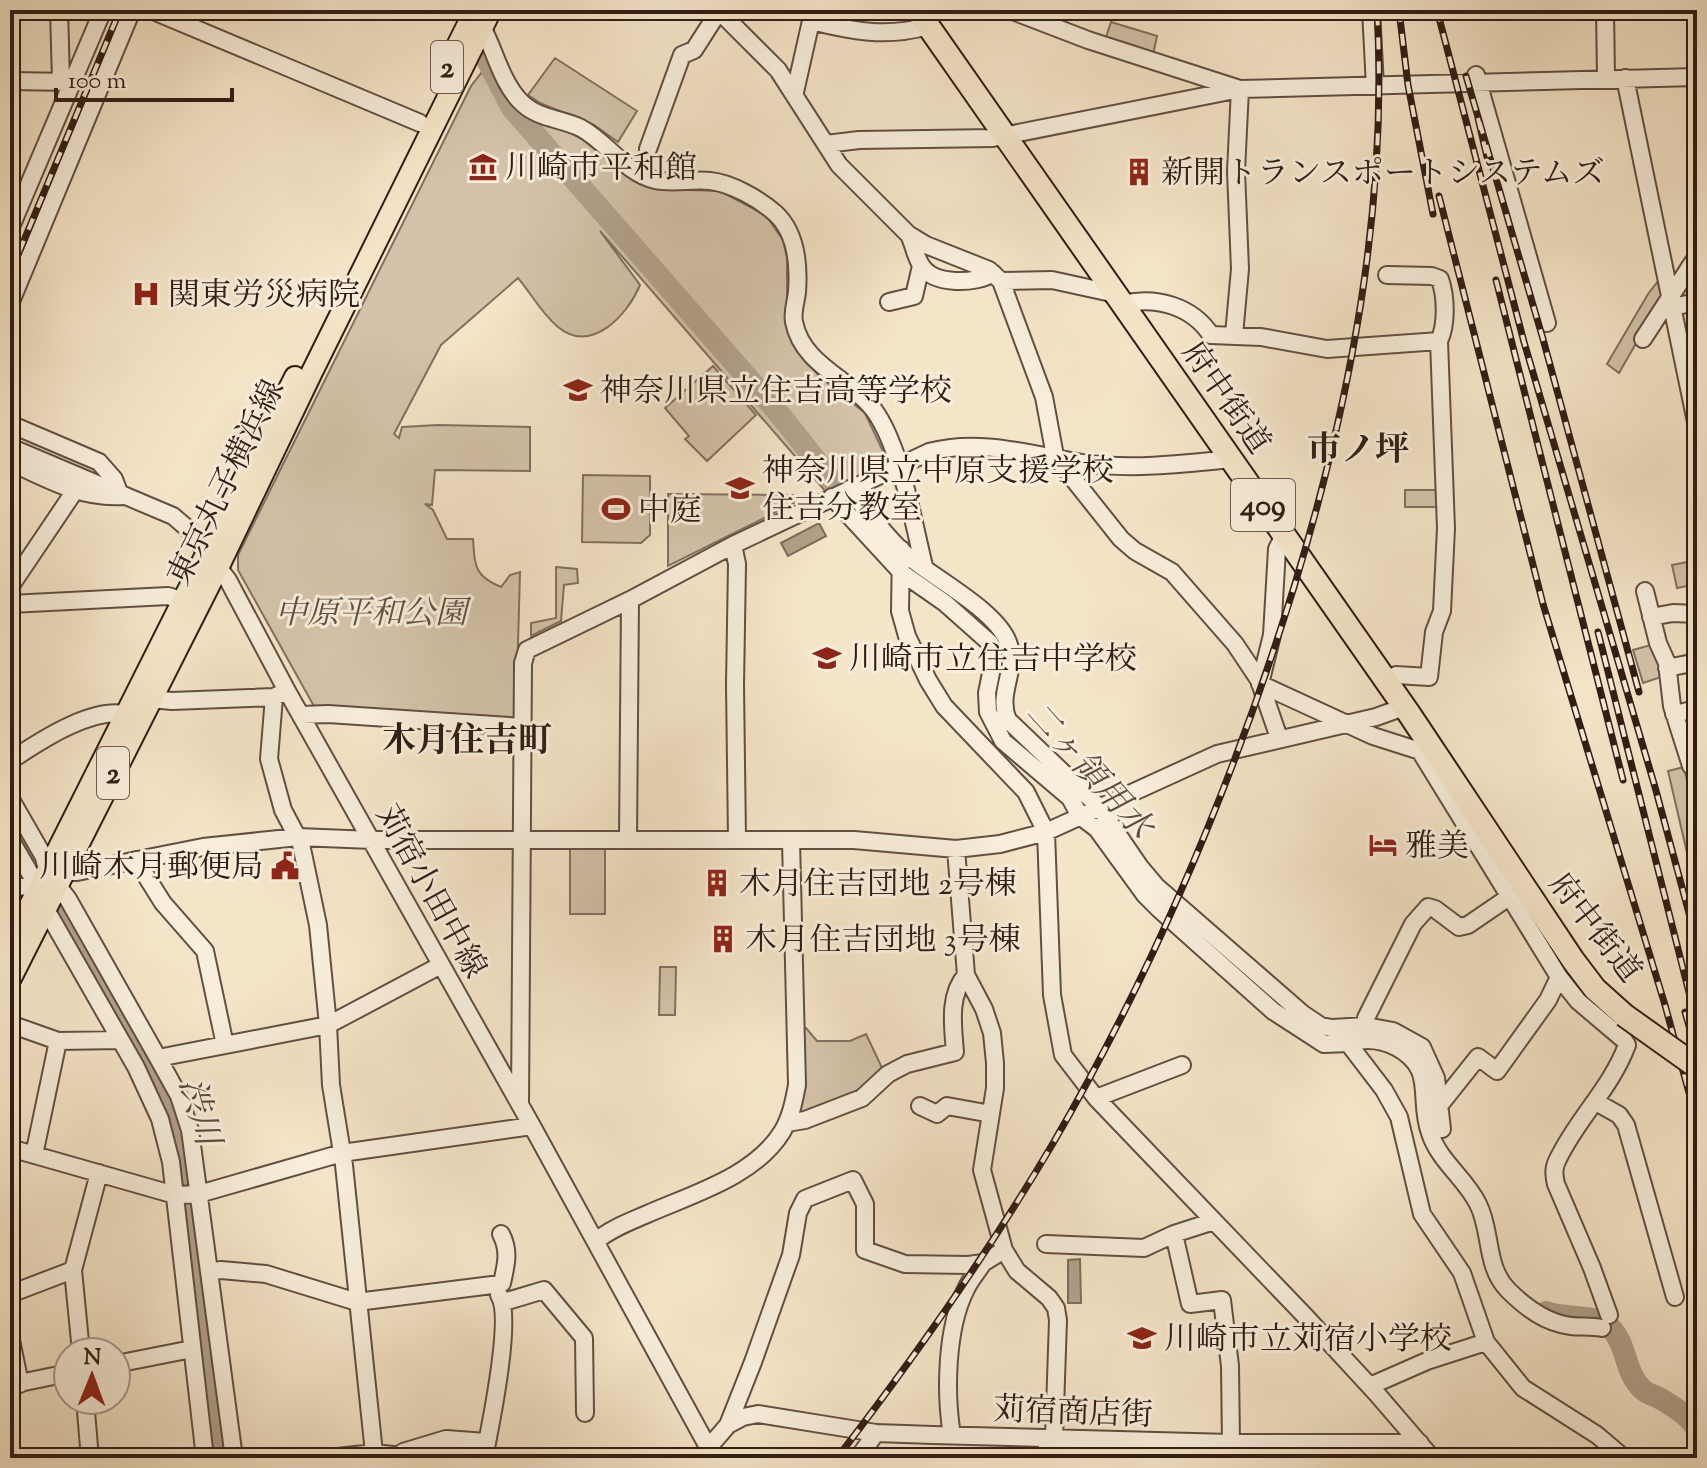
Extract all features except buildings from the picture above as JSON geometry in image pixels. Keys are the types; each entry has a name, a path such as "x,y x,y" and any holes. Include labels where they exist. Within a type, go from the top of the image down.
{"highway":[{"name":"府中街道","path":"923,18 1387,682 1404,707 1424,747 1573,960 1595,989 1624,1015 1697,1067"}],"main road":[{"name":"2","path":"212,560 420,123 479,14"},
{"name":"東京丸子横浜線","path":"10,980 48,886 212,560 306,384 479,14"},
{"name":"東京丸子横浜線","path":"134,717 151,699 190,603"},
{"name":"東京丸子横浜線","path":"10,945 48,886"}],"street":[{"path":"59,10 67,82"},
{"path":"10,229 67,82 103,10"},
{"path":"10,304 132,10"},
{"path":"151,10 420,123"},
{"path":"1010,10 1088,40 1240,89"},
{"path":"1371,10 1375,86"},
{"path":"1605,10 1606,79"},
{"path":"648,149 682,55 694,50 719,11 778,70 795,92 839,165 908,234 997,277 1044,397 1055,456 1121,539 1184,583 1235,644 1260,684 1279,738"},
{"path":"479,14 511,88 519,101 537,114 580,128 647,177 719,183 748,196 777,215 795,245 797,292 794,322 800,337 819,364 855,391 877,414 897,466 924,566"},
{"path":"795,92 812,15 853,31 900,34 923,18"},
{"path":"826,144 1005,135 1240,89 1375,86 1477,79 1697,77"},
{"path":"1625,78 1697,427"},
{"path":"1477,79 1547,323"},
{"path":"10,81 67,82"},
{"path":"1234,335 1240,269 1236,171 1240,89"},
{"path":"908,234 921,266 945,279 997,277 1052,280 1119,299 1167,304 1190,311 1203,322 1211,335 1261,337 1327,349 1439,341"},
{"path":"1643,339 1660,310 1671,303 1697,256"},
{"path":"889,302 914,296 921,266"},
{"path":"1387,275 1432,276 1440,279 1442,287 1444,330 1439,341 1446,528 1442,611 1434,632 1429,677 1396,675 1387,682"},
{"path":"1671,303 1697,302"},
{"path":"10,424 99,462 124,494 106,498 74,492 10,462"},
{"name":"苅宿小田中線","path":"10,447 173,516 187,528 212,560 251,621 280,694 301,715 372,840 711,1453"},
{"path":"520,1106 523,663 527,650 733,545 929,452 956,447 988,447 1082,463 1125,465 1231,459"},
{"path":"10,587 74,492"},
{"path":"840,493 901,549 988,617 1007,638 1012,654 1003,700 1008,720 1099,807 1156,886 1289,1004 1321,1026 1360,1039 1389,1044 1412,1057 1423,1081 1430,1134 1440,1154 1477,1200 1495,1271 1505,1288 1538,1316 1550,1321 1606,1322 1592,1268 1553,1173 1557,1161 1596,1102 1627,1045 1578,1001 1559,977 1509,897 1424,747 1373,736 1260,684"},
{"path":"840,493 902,573 945,603 990,643 994,658 987,701 988,712 997,732 1003,741 1070,798 1080,816 1097,829 1145,895 1273,1011 1324,1044 1366,1026 1393,1031 1422,1047 1436,1078 1442,1129"},
{"path":"1260,684 1272,635 1277,549 1284,535"},
{"path":"733,545 737,555 737,840"},
{"path":"901,549 900,611 907,636 928,680 944,706 1026,792 1046,832 1051,980 1063,1055 1096,1098 1370,1386 1432,1458"},
{"path":"1645,591 1667,668 1674,714 1692,765"},
{"path":"10,604 168,596 190,603"},
{"path":"628,840 630,600"},
{"path":"1651,617 1673,613 1697,614"},
{"path":"1667,668 1697,662"},
{"path":"151,699 172,701 280,694 269,759 283,810 298,837 318,925 331,1085 342,1153 374,1453"},
{"path":"10,888 48,886 77,872 203,847 298,837 372,840 854,840 956,849 1000,844 1046,832 1217,754 1376,717 1404,707"},
{"path":"1674,714 1697,709"},
{"path":"10,761 35,742 60,730 111,712 134,717"},
{"path":"301,715 328,714 523,727"},
{"path":"10,798 44,857 48,886 160,1119 171,1162 205,1458"},
{"path":"10,839 31,875 68,899 179,1096 190,1130 234,1458"},
{"path":"596,1241 749,1166 768,1150 787,1123 797,1085 791,841"},
{"path":"956,849 966,975 984,1009 992,1033 995,1063 982,1170 1004,1250 1017,1271 1049,1298 1056,1308 1058,1320 1047,1458"},
{"path":"136,860 163,903 205,951 225,1045"},
{"path":"1366,1026 1366,1018 1413,924 1428,907 1459,927 1468,925 1509,897"},
{"path":"158,1058 328,1025 441,965"},
{"path":"787,1123 805,1120 862,1098 888,1074 907,1064 955,1052 953,1003 959,982 966,975"},
{"path":"1439,1106 1478,1057 1497,1071 1548,1000 1559,977"},
{"path":"10,1024 58,1041 120,1040"},
{"path":"1347,1035 1399,1117 1422,1214 1462,1273 1486,1342 1523,1388 1597,1435 1624,1458"},
{"path":"34,1155 58,1041"},
{"path":"1096,1098 1182,1065"},
{"path":"1596,1102 1619,1115 1626,1125 1675,1297"},
{"path":"920,1106 937,1114 947,1106 991,1114"},
{"path":"10,1148 175,1195 199,1194 342,1153 532,1126"},
{"path":"79,1336 73,1270 99,1173"},
{"path":"711,1453 728,1425 772,1314 791,1255 798,1213 805,1199 853,1180 865,1204 865,1250 905,1264 983,1263"},
{"path":"1046,1244 1144,1248 1214,1221"},
{"path":"209,1272 266,1274 357,1302 492,1285 502,1283 507,1267 501,1234"},
{"path":"1174,1234 1190,1304 1222,1300 1230,1366 1228,1450 1420,1443"},
{"path":"952,1435 948,1411 949,1357 965,1289 983,1263 1004,1250"},
{"path":"10,1294 73,1270"},
{"path":"401,1456 403,1452 446,1439 485,1450 505,1327 504,1302 492,1285"},
{"path":"504,1302 544,1290 584,1338 585,1413"},
{"path":"10,1335 15,1384 52,1376"},
{"path":"1370,1386 1427,1361 1486,1342"},
{"path":"132,1361 192,1349"},
{"name":"苅宿商店街","path":"728,1425 758,1414 876,1433 1211,1443 1228,1450"},
{"path":"86,1416 90,1458"},
{"path":"858,1458 876,1433"},
{"path":"1106,1440 1106,1458"},
{"path":"328,1458 374,1453 421,1458"}],"green space":[{"path":"1111,22 1157,36 1153,55 1105,40"},
{"name":"中原平和公園","path":"493,58 507,87 625,173 657,189 720,191 769,220 783,240 787,258 787,326 798,350 819,376 865,413 888,462 826,492 600,231 640,285 618,318 596,334 571,334 552,321 518,278 441,345 394,434 399,438 402,427 438,425 530,427 530,471 435,470 432,505 425,504 433,510 447,539 473,539 476,563 486,579 501,587 510,575 520,572 516,717 315,708 238,570 238,555 471,86"},
{"path":"555,58 637,111 618,142 594,125 528,95"},
{"path":"1659,280 1662,298 1619,373 1607,364"},
{"path":"713,366 756,415 707,461 685,439 689,436 665,408"},
{"name":"中庭","path":"583,475 650,476 650,535 641,543 582,542"},
{"path":"1405,490 1438,490 1439,507 1405,507"},
{"path":"668,494 793,495 794,503 668,566"},
{"path":"1697,560 1697,584 1677,588 1672,565"},
{"path":"556,567 577,569 578,583 564,585 561,621 531,636 531,623 556,618"},
{"path":"1658,643 1664,676 1643,683 1633,650"},
{"path":"1684,767 1697,826 1697,855 1688,857 1668,771"},
{"path":"570,846 605,846 605,914 570,914"},
{"path":"660,967 676,967 675,1015 659,1015"},
{"path":"802,1028 806,1028 817,1041 850,1041 866,1034 885,1074 863,1092 802,1118 797,1112"}],"shaded area":[{"path":"819,523 826,536 788,556 781,543"},
{"path":"1080,1259 1081,1303 1068,1303 1068,1260"}],"waterway":[{"name":"二ヶ領用水","path":"486,58 512,108 781,416 856,511 893,552 995,638 1003,652 995,698 998,721 1011,739 1053,773"},
{"name":"渋川","path":"10,817 159,1081 177,1129 196,1278 203,1286 212,1369 208,1381 218,1458"},
{"name":"二ヶ領用水","path":"1237,965 1303,1024"},
{"name":"二ヶ領用水","path":"1546,1312 1594,1319 1607,1325 1619,1339 1631,1374 1642,1389 1680,1411 1697,1429"}],"railway":[{"path":"10,274 120,10"},
{"path":"837,1458 949,1304 1052,1145 1158,942 1245,731 1294,587 1333,446 1348,374 1371,229 1377,157 1377,10"},
{"path":"1399,10 1408,85 1433,214"},
{"path":"1437,10 1524,342 1655,787 1697,943"},
{"path":"1466,76 1543,339 1639,692"},
{"path":"1478,118 1487,157"},
{"path":"1439,196 1543,604 1665,1005 1697,1122"},
{"path":"1496,280 1623,780"},
{"path":"1598,632 1697,1024"},
{"path":"1685,1012 1697,1054"}],"place":[{"name":"川崎市平和館","path":"483,167"},
{"name":"新開トランスポートシステムズ","path":"1139,172"},
{"name":"関東労災病院","path":"146,294"},
{"name":"神奈川県立住吉高等学校","path":"578,390"},
{"name":"神奈川県立中原支援学校 住吉分教室","path":"740,488"},
{"name":"中庭","path":"616,509"},
{"name":"川崎市立住吉中学校","path":"827,658"},
{"name":"雅美","path":"1383,845"},
{"name":"川崎木月郵便局","path":"285,866"},
{"name":"木月住吉団地 2号棟","path":"717,883"},
{"name":"木月住吉団地 3号棟","path":"723,939"},
{"name":"川崎市立苅宿小学校","path":"1142,1338"}],"district":[{"name":"市ノ坪","path":"1358,448"},
{"name":"木月住吉町","path":"467,739"}]}
